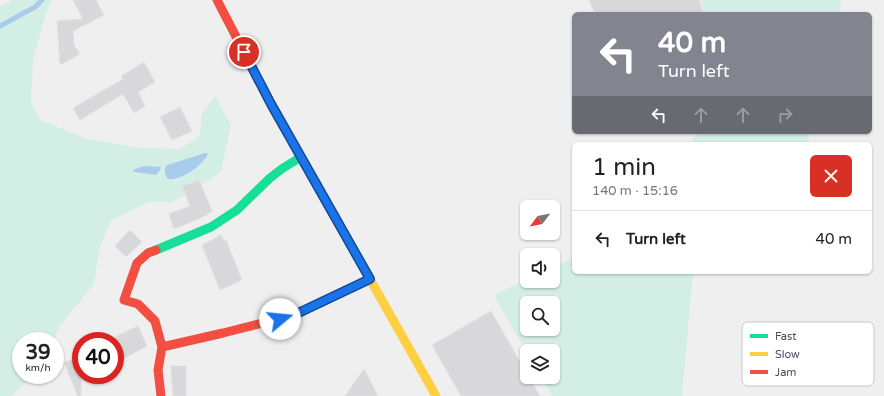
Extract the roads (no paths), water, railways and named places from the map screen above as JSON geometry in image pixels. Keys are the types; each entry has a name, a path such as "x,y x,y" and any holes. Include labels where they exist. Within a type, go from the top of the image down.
{"main road":[{"path":"217,0 271,104 436,396"},
{"path":"161,396 158,370 162,347 154,321 138,304 124,300 137,263 148,253 211,227 237,210 270,178 301,157"},
{"path":"162,347 294,315 370,279"}],"water":[{"path":"205,153 208,154 205,159 191,172 179,178 168,179 165,172 167,165"},
{"path":"146,166 161,167 156,175 133,171"}],"waterway":[{"path":"0,26 35,7 42,0"}]}
